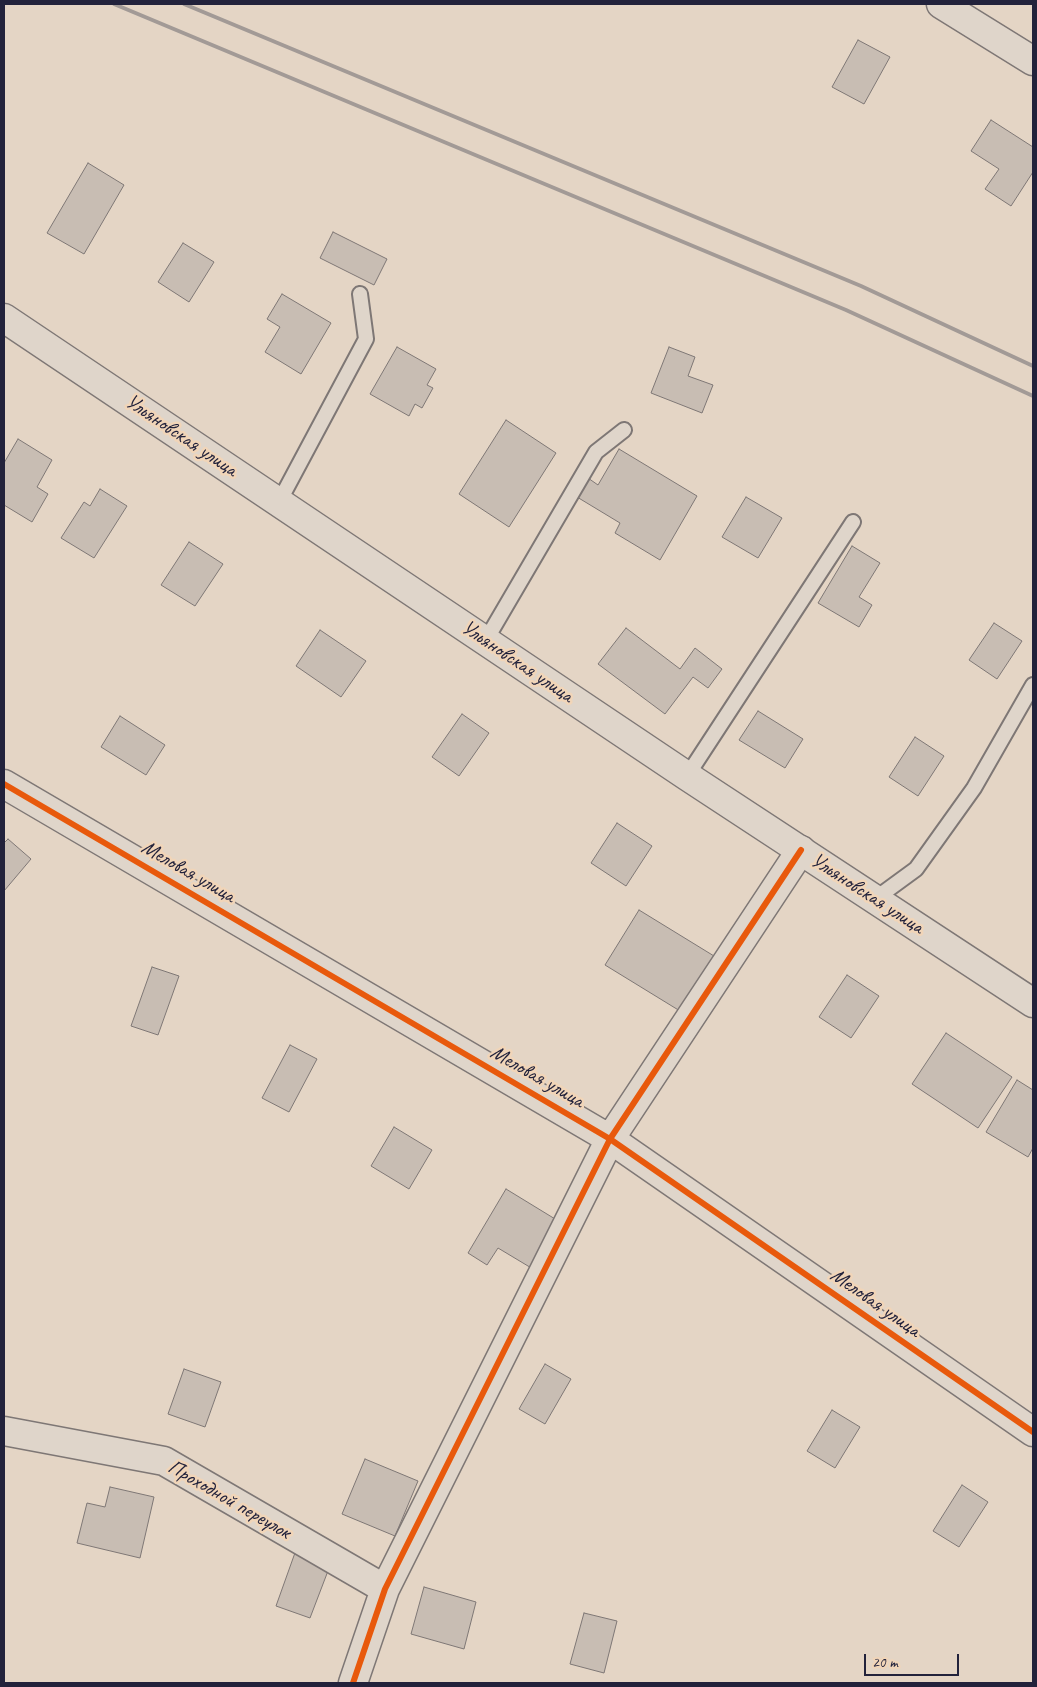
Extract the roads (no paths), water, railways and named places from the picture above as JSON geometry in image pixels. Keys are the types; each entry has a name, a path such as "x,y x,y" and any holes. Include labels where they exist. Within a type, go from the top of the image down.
{"street":[{"path":"942,4 1033,61"},
{"name":"Ульяновская улица","path":"4,318 687,776 1033,1003"},
{"name":"Меловая улица","path":"4,784 610,1139 1033,1432"},
{"path":"352,1683 385,1589 610,1139 801,850"},
{"name":"Проходной переулок","path":"4,1431 164,1461 385,1589"}],"lane":[{"path":"279,502 366,339 360,294"},
{"path":"486,640 596,452 624,430"},
{"path":"687,776 853,522"},
{"path":"875,898 916,869 974,788 1033,685"}],"railway":[{"path":"114,4 846,310 1033,396"},
{"path":"184,4 861,286 1033,366"}]}
